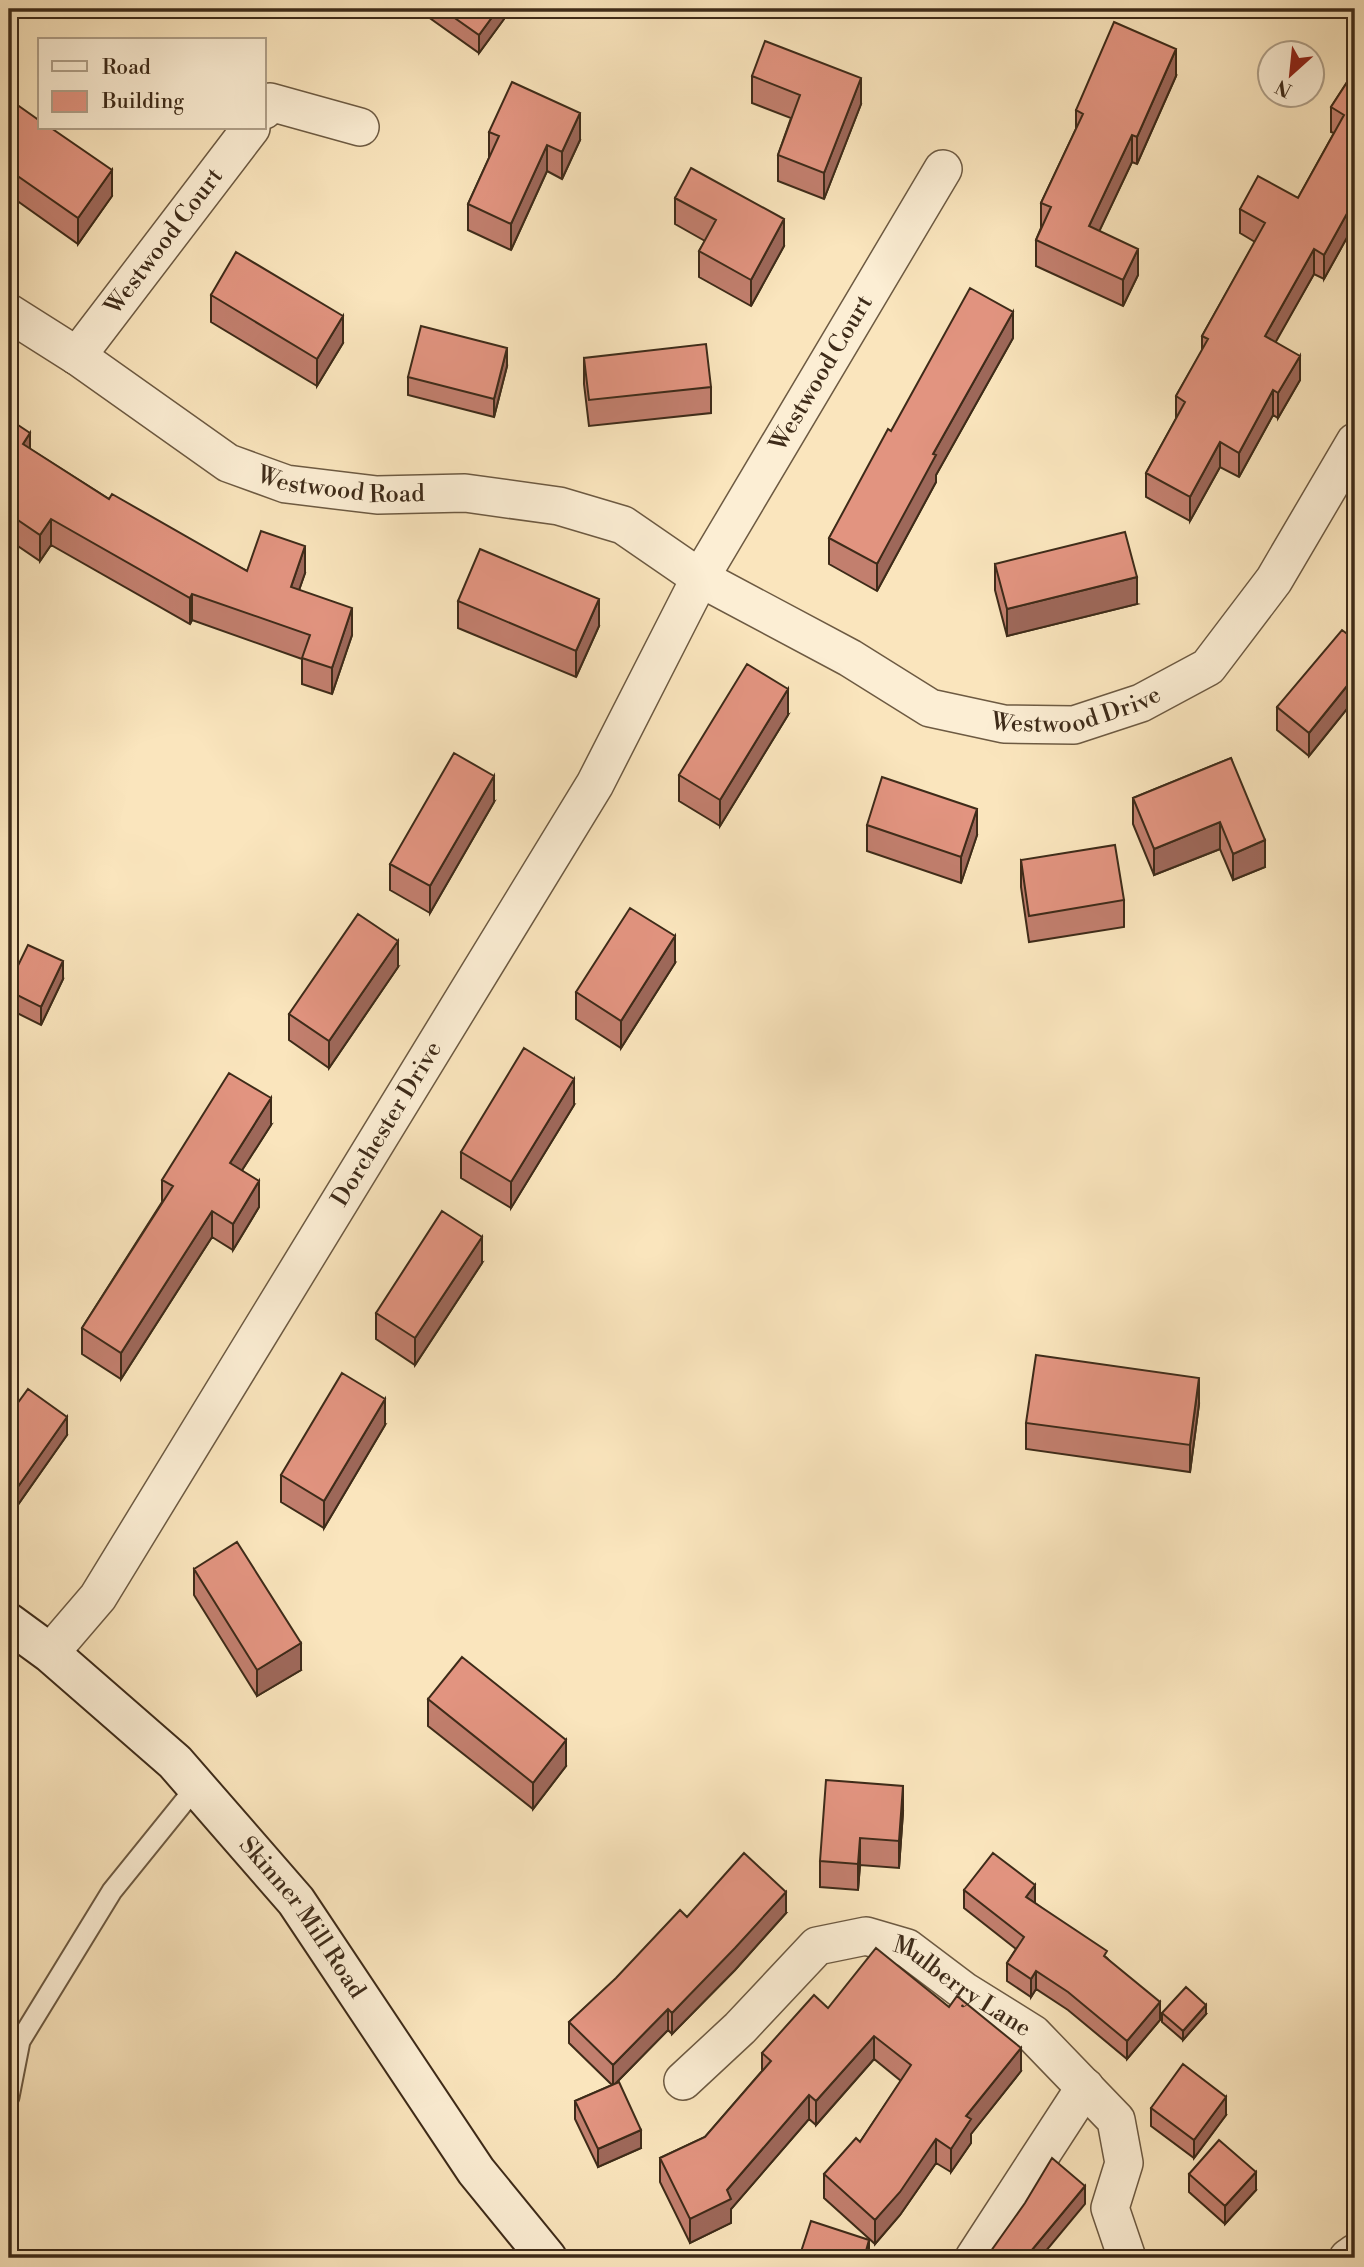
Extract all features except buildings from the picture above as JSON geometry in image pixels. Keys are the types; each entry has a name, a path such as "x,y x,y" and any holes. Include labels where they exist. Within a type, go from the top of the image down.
{"street":[{"path":"266,107 270,102 359,127"},
{"name":"Westwood Court","path":"77,356 249,130"},
{"name":"Westwood Court","path":"700,578 943,169"},
{"name":"Westwood Road","path":"9,313 77,356 228,463 286,484 377,495 465,493 559,506 622,525 700,578"},
{"name":"Westwood Drive","path":"700,578 850,659 930,708 1004,724 1074,725 1141,703 1208,667 1274,580 1355,442"},
{"name":"Dorchester Drive","path":"50,1653 98,1597 581,808 700,578"},
{"name":"Skinner Mill Road","path":"9,1623 50,1653 175,1762 296,1901 476,2171 547,2258"},
{"name":"Mulberry Lane","path":"683,2081 740,2028 817,1946 866,1936 907,1948 964,1991 1033,2034 1116,2120 1124,2163 1110,2208 1127,2258"},
{"path":"974,2258 1085,2087"},
{"path":"1348,2258 1355,2253"}],"lane":[{"path":"9,2097 20,2041 112,1891 197,1787"}]}
